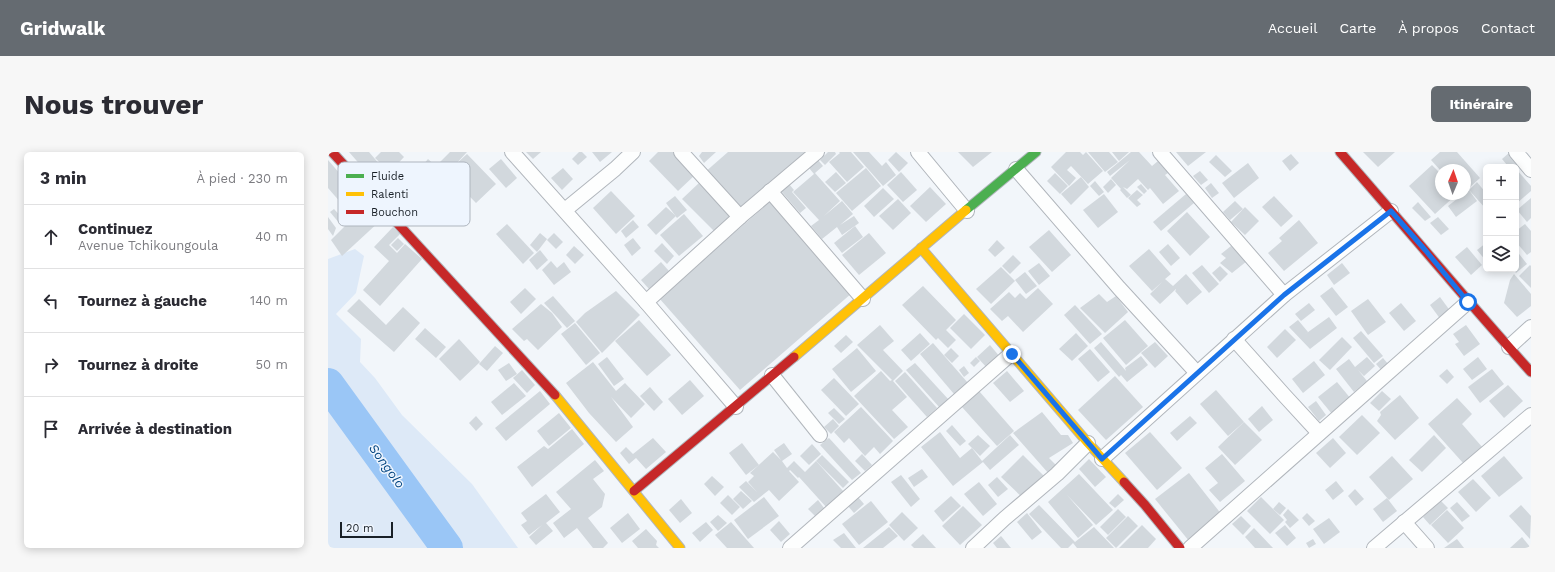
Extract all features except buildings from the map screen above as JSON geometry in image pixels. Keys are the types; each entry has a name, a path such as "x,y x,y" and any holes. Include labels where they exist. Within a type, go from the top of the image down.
{"street":[{"path":"332,152 341,162"},
{"path":"512,152 646,302 736,407"},
{"path":"564,210 615,169 633,152"},
{"path":"681,152 740,217"},
{"path":"646,302 740,217 817,152"},
{"path":"918,152 966,211"},
{"path":"634,491 736,407 921,248 1036,152"},
{"path":"1160,152 1284,295"},
{"path":"1340,152 1468,302 1531,372"},
{"path":"1516,152 1531,170"},
{"path":"1016,169 1119,288 1197,373"},
{"path":"770,191 863,298"},
{"path":"1102,459 1284,295 1391,211"},
{"path":"400,226 553,393 634,491 673,546"},
{"path":"921,248 1088,443 1145,505 1174,546"},
{"path":"1190,548 1319,432 1468,302"},
{"path":"1509,347 1531,327"},
{"path":"1234,339 1319,432"},
{"path":"790,548 1012,354"},
{"path":"772,375 820,434"},
{"path":"1374,548 1531,415"},
{"path":"973,548 1004,519 1057,474 1088,443"},
{"path":"1404,522 1427,548"}],"shaded area":[{"path":"355,249 364,256 356,293 336,314 361,339 360,362 375,378 402,415 472,484 518,548 456,548 442,518 401,473 355,411 352,430 372,458 386,471 440,548 328,548 328,259"}],"waterway":[{"name":"Songolo","path":"328,384 447,548"}],"traffic: fast":[{"path":"966,210 1036,152"}],"traffic: slow":[{"path":"794,357 966,210"},
{"path":"921,248 1088,443 1124,482"},
{"path":"555,395 680,548"}],"traffic: jam":[{"path":"332,152 341,162"},
{"path":"1340,152 1531,372"},
{"path":"400,226 555,395"},
{"path":"634,491 794,357"},
{"path":"1124,482 1180,548"}],"route":[{"path":"1012,354 1102,459 1284,295 1391,211 1468,302"}]}
